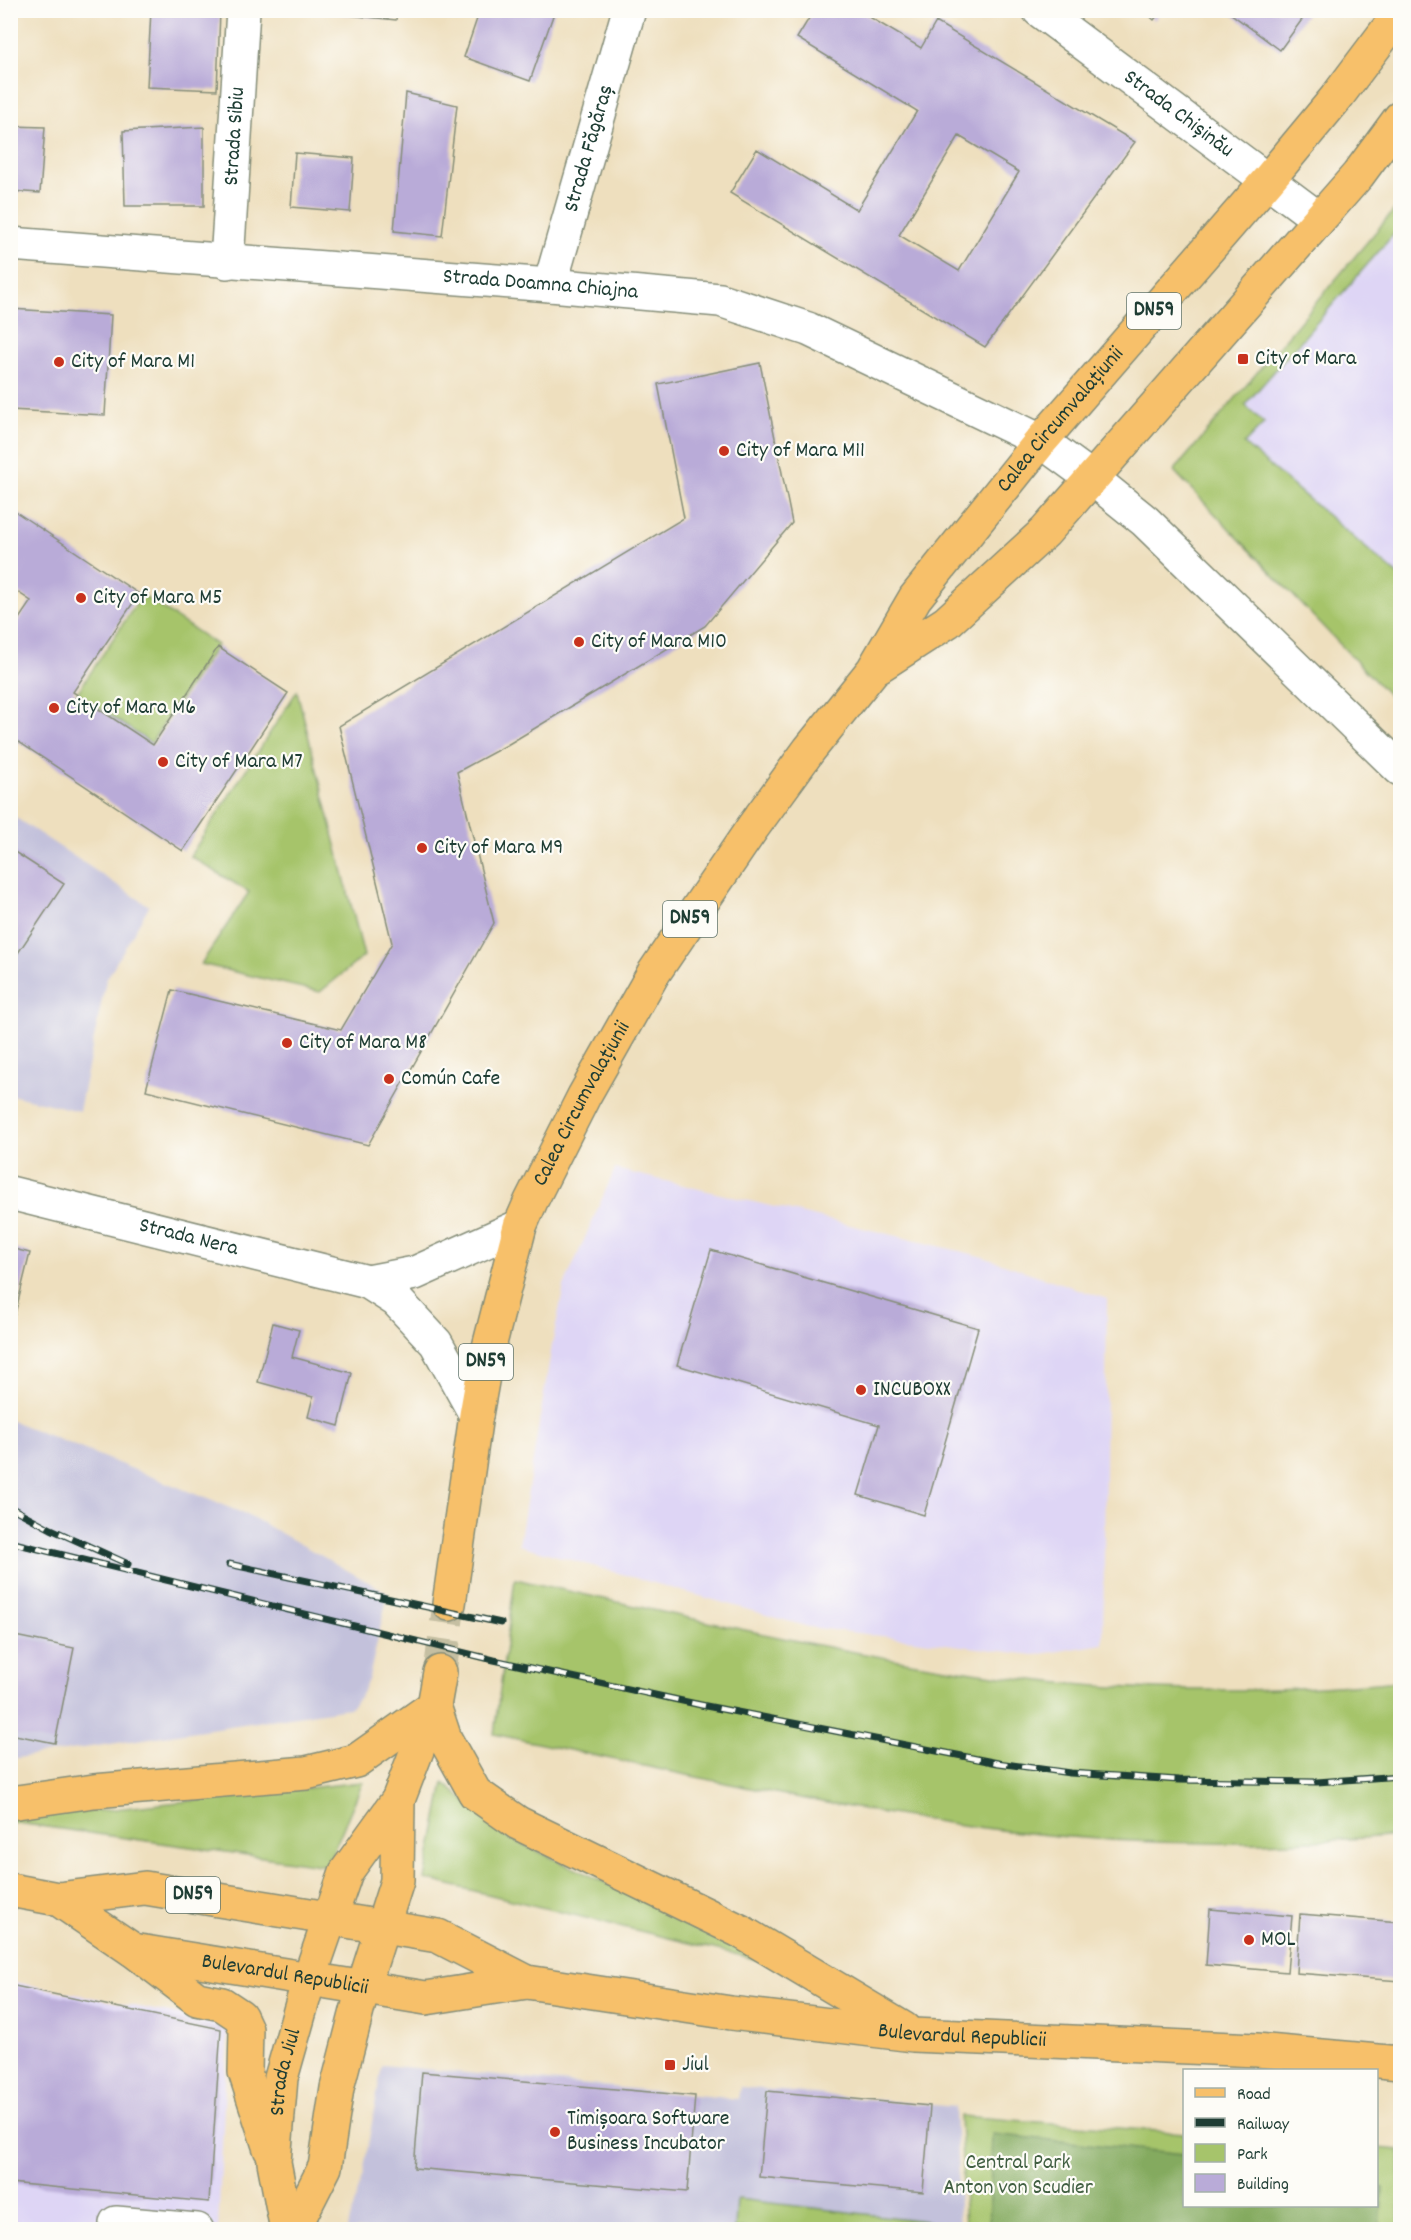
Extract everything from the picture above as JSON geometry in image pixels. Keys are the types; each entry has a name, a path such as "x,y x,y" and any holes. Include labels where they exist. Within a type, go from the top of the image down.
{"main road":[{"name":"Calea Circumvalațiunii","path":"448,1604 486,1359 520,1226 584,1096 653,974 753,827 809,750 873,670 915,598 1041,441 1268,180 1336,98 1401,13"},
{"name":"Calea Circumvalațiunii","path":"873,670 947,622 1045,532 1358,175 1401,118"},
{"path":"328,1919 346,1872 398,1800 434,1706 440,1672"},
{"path":"10,1803 94,1791 306,1773 356,1761 434,1706"},
{"path":"434,1706 445,1739 475,1793 518,1823 740,1931 913,2035"},
{"path":"293,2229 325,2167 337,2088 363,1988 397,1881 398,1800"},
{"name":"Bulevardul Republicii","path":"10,1890 58,1899 145,1887 438,1936 527,1982"},
{"name":"Bulevardul Republicii","path":"58,1899 133,1950 426,1998 527,1982 731,2013 913,2035 1257,2050 1401,2063"},
{"name":"Strada Jiul","path":"287,2229 274,2162 281,2078 328,1919"},
{"path":"133,1950 197,1999 222,2004 240,2016 246,2029 245,2072 274,2162"}],"street":[{"name":"Strada Sibiu","path":"227,262 243,10"},
{"name":"Strada Făgăraș","path":"550,285 629,10"},
{"name":"Strada Chișinău","path":"1039,10 1319,219"},
{"name":"Strada Doamna Chiajna","path":"10,244 720,300 808,329 1041,441 1093,479 1145,521 1401,769"},
{"name":"Strada Nera","path":"10,1193 368,1282 396,1300 436,1343 476,1415"},
{"name":"Strada Nera","path":"368,1282 415,1273 520,1226"},
{"path":"116,2223 197,2229"}],"shaded area":[{"path":"1400,203 1400,707 1174,471"},
{"path":"10,814 149,906 106,980 79,1111 11,1095"},
{"path":"615,1169 980,1256 1107,1299 1103,1644 1034,1655 809,1627 519,1545 564,1286"},
{"path":"10,1420 250,1516 388,1593 369,1678 360,1697 349,1708 11,1759"},
{"path":"10,1981 228,2025 218,2229 11,2229"},
{"path":"382,2065 738,2099 740,2087 955,2107 960,2229 347,2230 363,2174"}],"green space":[{"path":"1400,203 1400,227 1245,405 1264,423 1244,444 1400,577 1400,707 1174,471"},
{"path":"142,595 217,645 151,743 77,693"},
{"path":"297,691 364,956 320,992 201,964 249,892 190,856"},
{"path":"515,1579 827,1647 1016,1678 1112,1687 1208,1690 1305,1688 1400,1681 1400,1835 1300,1842 1200,1843 1100,1839 1000,1830 809,1800 494,1734"},
{"path":"363,1782 327,1866 11,1822 11,1813 96,1811"},
{"path":"444,1783 511,1839 788,1967 425,1879"},
{"name":"Central Park Anton von Scudier","path":"960,2116 1183,2133 1183,2207 1378,2207 1378,2148 1400,2150 1400,2229 965,2229"},
{"name":"Central Park Anton von Scudier","path":"992,2134 1183,2154 1183,2207 1378,2207 1378,2187 1383,2188 1380,2229 989,2229"},
{"path":"737,2199 950,2224 950,2229 735,2229"}],"building":[{"path":"151,10 220,11 217,90 147,87"},
{"path":"330,10 397,10 396,20 329,13"},
{"path":"480,10 555,10 530,81 464,57"},
{"path":"814,10 858,10 921,48 936,22 1135,142 985,347 730,193 757,149 857,210 917,111 797,38","holes":["959,136 1019,172 959,271 899,235"]},
{"path":"1143,10 1162,10 1154,20"},
{"path":"1226,10 1309,10 1280,50"},
{"path":"406,93 457,105 442,236 394,231"},
{"path":"10,126 45,127 40,193 10,191"},
{"path":"204,127 204,206 125,206 123,131"},
{"path":"295,153 354,158 350,212 291,207"},
{"name":"City of Mara M1","path":"10,309 111,315 105,415 10,410"},
{"path":"760,363 792,523 705,626 507,745 457,772 494,923 368,1145 146,1090 172,990 341,1030 392,943 339,726 684,518 658,384"},
{"path":"10,508 139,594 73,692 153,745 218,647 288,693 183,851 10,736 10,632 31,601 10,587"},
{"path":"10,849 64,884 18,953 10,948"},
{"path":"10,1248 30,1253 15,1314 10,1313"},
{"name":"INCUBOXX","path":"711,1250 978,1328 924,1515 858,1495 879,1425 677,1365"},
{"path":"273,1323 299,1330 292,1357 352,1373 339,1426 308,1417 313,1397 258,1382"},
{"path":"10,1635 74,1648 55,1743 10,1734"},
{"name":"MOL","path":"1210,1909 1292,1916 1287,1972 1206,1965"},
{"path":"1300,1914 1400,1922 1400,1981 1296,1973"},
{"path":"10,1985 221,2029 209,2202 10,2183"},
{"name":"Timișoara Software Business Incubator","path":"422,2072 695,2096 687,2192 414,2168"},
{"path":"767,2091 930,2106 923,2192 759,2177"}],"tunnel":[{"path":"440,1672 449,1604"}],"railway":[{"path":"10,1507 51,1529 128,1564"},
{"path":"10,1542 494,1660 701,1705 998,1763 1070,1773 1179,1780 1317,1782 1400,1776"},
{"path":"229,1564 501,1623"}],"place":[{"name":"City of Mara","path":"1243,359"},
{"name":"City of Mara M1","path":"59,362"},
{"name":"City of Mara M11","path":"724,451"},
{"name":"City of Mara M5","path":"81,598"},
{"name":"City of Mara M10","path":"579,642"},
{"name":"City of Mara M6","path":"54,708"},
{"name":"City of Mara M7","path":"163,762"},
{"name":"City of Mara M9","path":"422,848"},
{"name":"City of Mara M8","path":"287,1043"},
{"name":"Común Cafe","path":"389,1079"},
{"name":"INCUBOXX","path":"861,1390"},
{"name":"MOL","path":"1249,1940"},
{"name":"Jiul","path":"670,2065"},
{"name":"Timișoara Software Business Incubator","path":"555,2132"}]}
